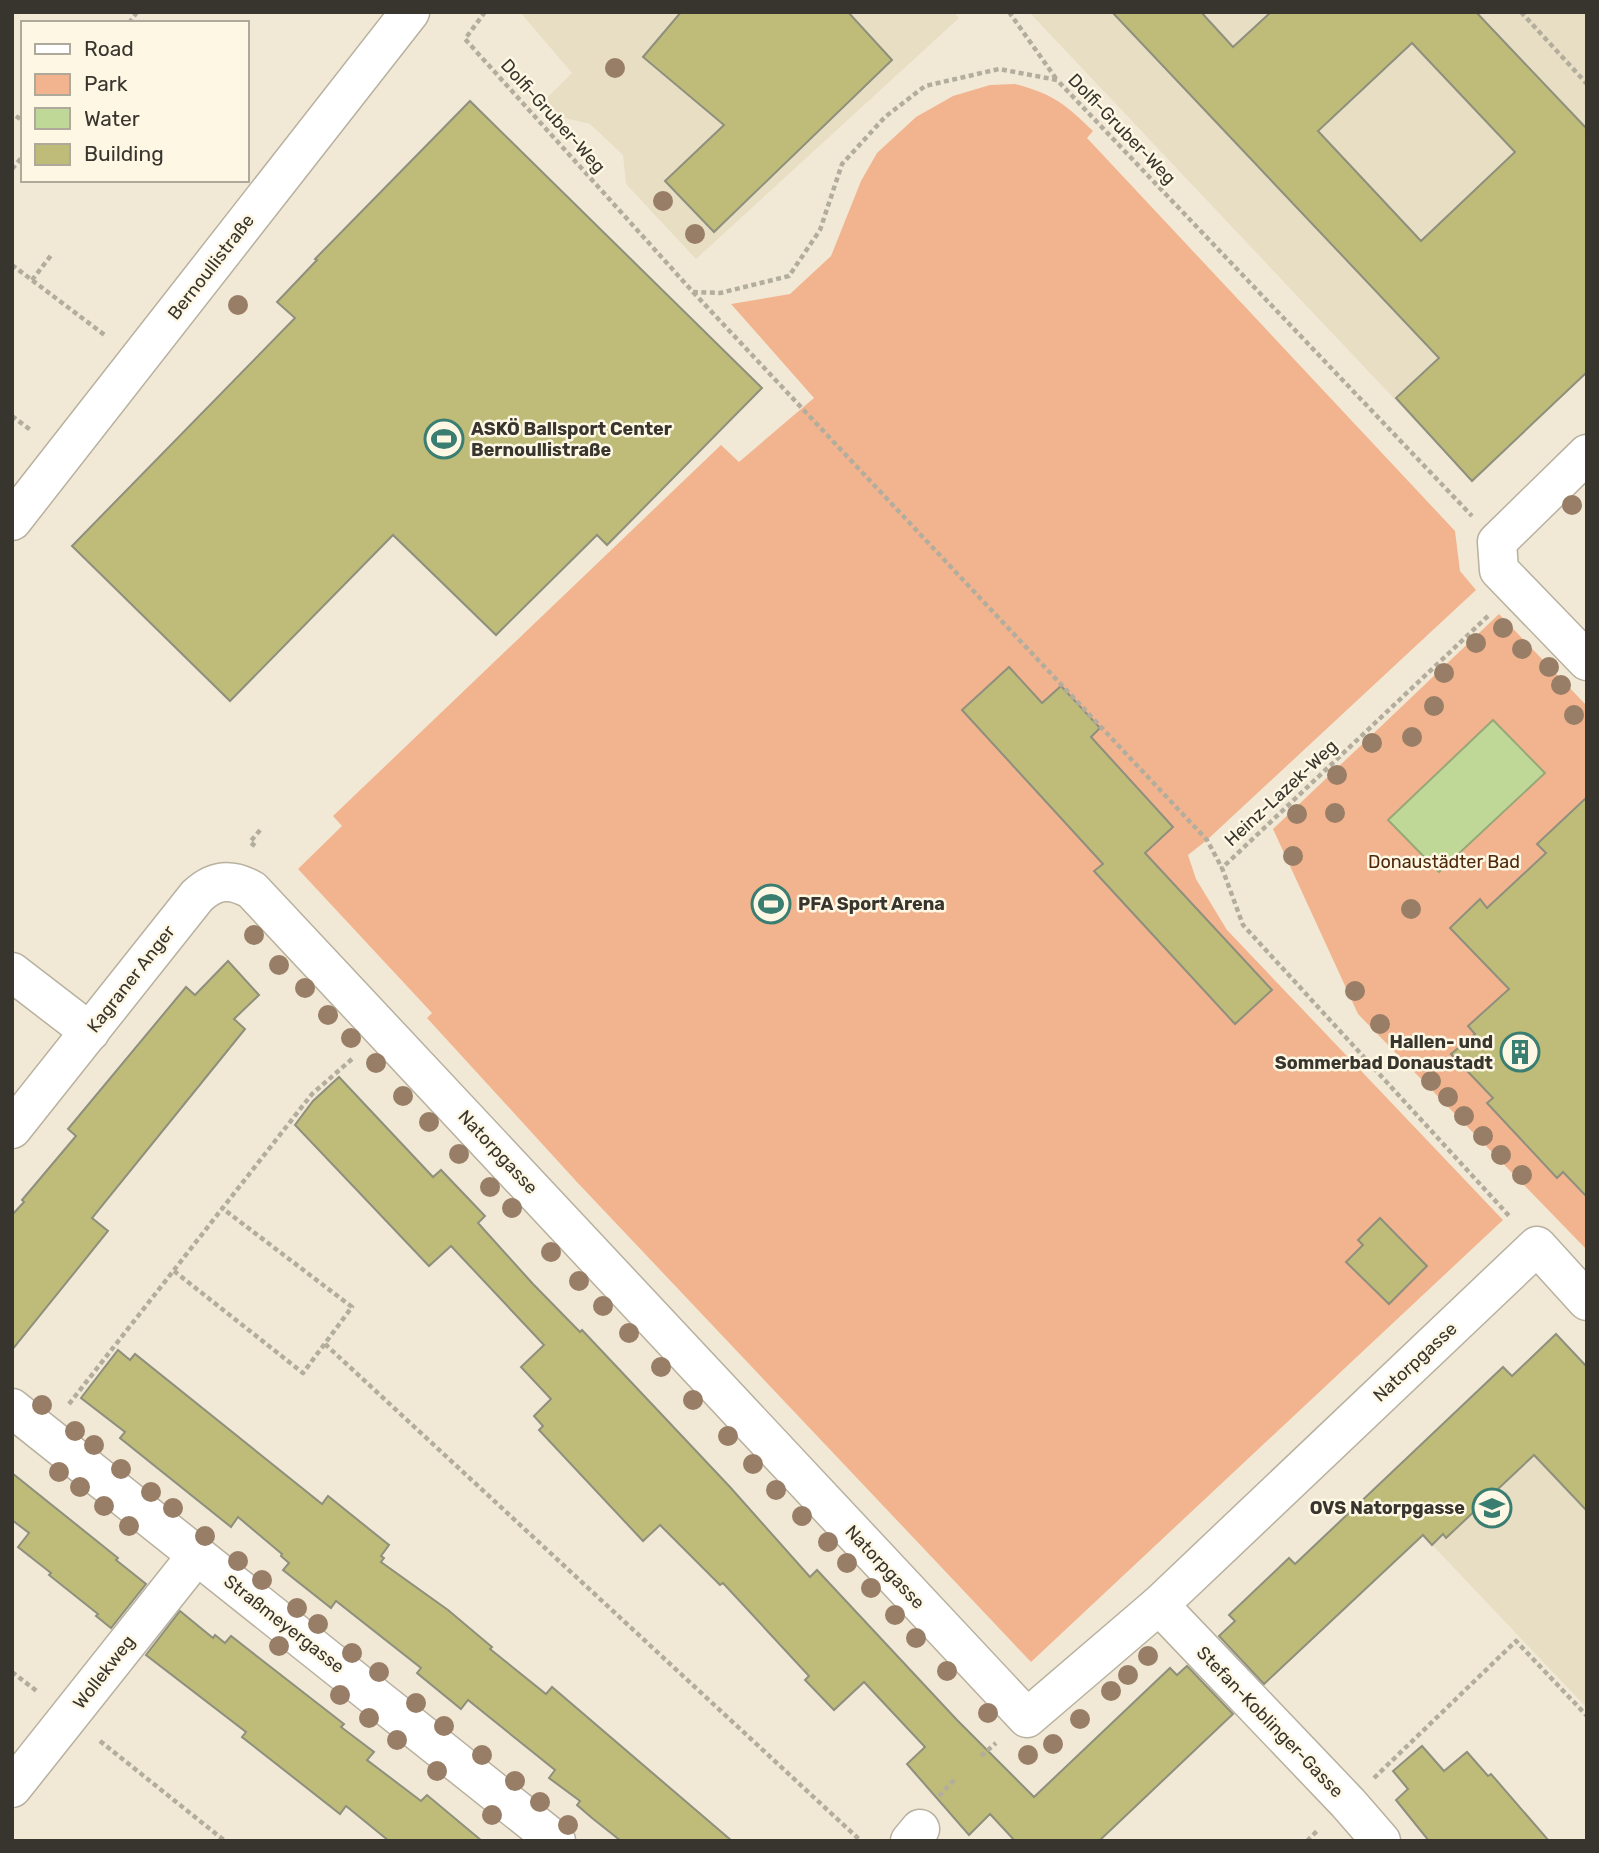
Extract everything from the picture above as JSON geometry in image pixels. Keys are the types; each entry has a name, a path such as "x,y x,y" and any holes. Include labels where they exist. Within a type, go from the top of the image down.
{"street":[{"name":"Bernoullistraße","path":"12,521 410,12"},
{"path":"1587,454 1498,556 1587,661"},
{"name":"Kagraner Anger","path":"12,1129 197,896 209,885 227,881 242,884 269,907"},
{"name":"Natorpgasse","path":"269,907 1027,1718 1158,1605 1537,1247"},
{"path":"12,972 90,1032"},
{"path":"1537,1247 1587,1301"},
{"name":"Straßmeyergasse","path":"12,1408 556,1841"},
{"name":"Wollekweg","path":"12,1788 197,1555"},
{"name":"Stefan-Koblinger-Gasse","path":"1158,1605 1348,1803 1381,1841"}],"path":[{"name":"Dolfi-Gruber-Weg","path":"485,12 465,39 693,292 720,293 789,276 820,230 842,164 886,117 925,86 999,69 1057,80 1498,556"},
{"path":"1009,12 1057,80"},
{"path":"1521,12 1587,84"},
{"path":"16,116 21,120"},
{"path":"32,280 52,254"},
{"path":"12,265 108,338"},
{"path":"693,292 1207,840 1222,868"},
{"path":"12,416 32,431"},
{"name":"Heinz-Lazek-Weg","path":"1488,616 1222,868 1242,925 1537,1247"},
{"path":"64,1411 312,1094 352,1059"},
{"path":"174,1271 303,1373 352,1307 222,1208"},
{"path":"325,1343 861,1841"},
{"path":"1307,1841 1516,1642 1587,1716"},
{"path":"92,1735 225,1841"}],"shaded area":[{"path":"520,12 954,12 959,18 696,259 626,184 623,155 590,124 548,114 541,104 572,73"},
{"path":"1029,12 1587,12 1587,372 1484,456 1491,463 1472,481"},
{"name":"OVS Natorpgasse","path":"1556,1334 1587,1367 1587,1708 1417,1529 1511,1376"}],"green space":[{"name":"PFA Sport Arena","path":"1015,84 1058,101 1093,131 1087,138 1455,531 1460,571 1476,590 1188,855 1196,879 1227,930 1503,1220 1031,1662 576,1181 427,1018 432,1013 298,869 342,826 333,816 721,445 739,462 814,398 731,304 790,294 831,256 861,181 877,153 916,117 953,96 990,85"},
{"name":"Donaustädter Bad","path":"1499,614 1587,706 1587,1250 1358,1014 1273,829"}],"water":[{"path":"1493,720 1545,773 1439,872 1388,820"}],"building":[{"path":"681,12 848,12 892,60 714,232 665,181 724,125 643,57"},
{"path":"1112,12 1201,12 1233,47 1271,12 1476,12 1587,129 1587,372 1472,481 1396,398 1439,358","holes":["1412,43 1515,152 1421,241 1318,131"]},
{"name":"ASKÖ Ballsport Center Bernoullistraße","path":"470,101 762,388 607,545 597,535 496,635 393,535 230,701 72,546 295,318 277,302 317,260 315,259"},
{"path":"1009,667 1042,703 1061,686 1100,728 1091,737 1173,827 1145,853 1272,990 1235,1024 1094,871 1103,864 962,710"},
{"name":"Hallen- und Sommerbad Donaustadt","path":"1587,797 1587,1197 1563,1172 1557,1178 1487,1103 1493,1098 1451,1054 1475,1034 1468,1026 1509,989 1450,928 1480,899 1487,908 1546,853 1537,844"},
{"path":"228,961 259,995 234,1019 245,1029 92,1218 108,1231 12,1350 12,1215 76,1136 68,1129 186,987 195,995"},
{"path":"339,1077 433,1177 441,1170 485,1216 478,1223 533,1284 580,1332 582,1330 730,1487 810,1577 817,1570 957,1720 1034,1797 1170,1668 1177,1675 1187,1666 1233,1714 1099,1841 1015,1841 990,1814 969,1835 907,1764 925,1747 864,1682 834,1710 805,1680 809,1676 723,1583 720,1585 660,1525 643,1541 539,1430 543,1426 534,1416 551,1399 521,1367 544,1345 451,1246 429,1266 295,1125 313,1101"},
{"path":"1380,1218 1427,1266 1389,1304 1346,1262 1363,1245 1358,1240"},
{"path":"1556,1334 1587,1367 1587,1511 1534,1455 1446,1538 1443,1534 1432,1545 1423,1535 1264,1684 1219,1636 1235,1621 1229,1615 1289,1558 1295,1564 1503,1367 1512,1376"},
{"path":"118,1350 130,1360 135,1354 322,1504 328,1496 389,1545 381,1556 384,1558 381,1562 448,1610 492,1647 490,1649 546,1694 552,1687 732,1841 621,1841 592,1818 577,1805 580,1801 549,1778 555,1770 468,1700 461,1709 417,1673 421,1668 336,1601 331,1608 283,1570 289,1563 282,1554 238,1517 231,1527 120,1438 125,1432 81,1398"},
{"path":"12,1473 118,1558 116,1560 146,1584 111,1628 18,1547 29,1533 12,1520"},
{"path":"180,1611 213,1638 215,1635 225,1643 231,1636 344,1724 341,1727 374,1752 367,1760 421,1801 427,1795 482,1841 389,1841 346,1806 340,1814 242,1737 246,1732 146,1655"},
{"path":"1422,1746 1444,1771 1467,1752 1488,1776 1491,1774 1549,1841 1429,1841 1396,1800 1408,1789 1393,1771"}],"place":[{"name":"ASKÖ Ballsport Center Bernoullistraße","path":"444,439"},
{"name":"PFA Sport Arena","path":"771,904"},
{"name":"Hallen- und Sommerbad Donaustadt","path":"1520,1052"},
{"name":"OVS Natorpgasse","path":"1492,1508"}]}
